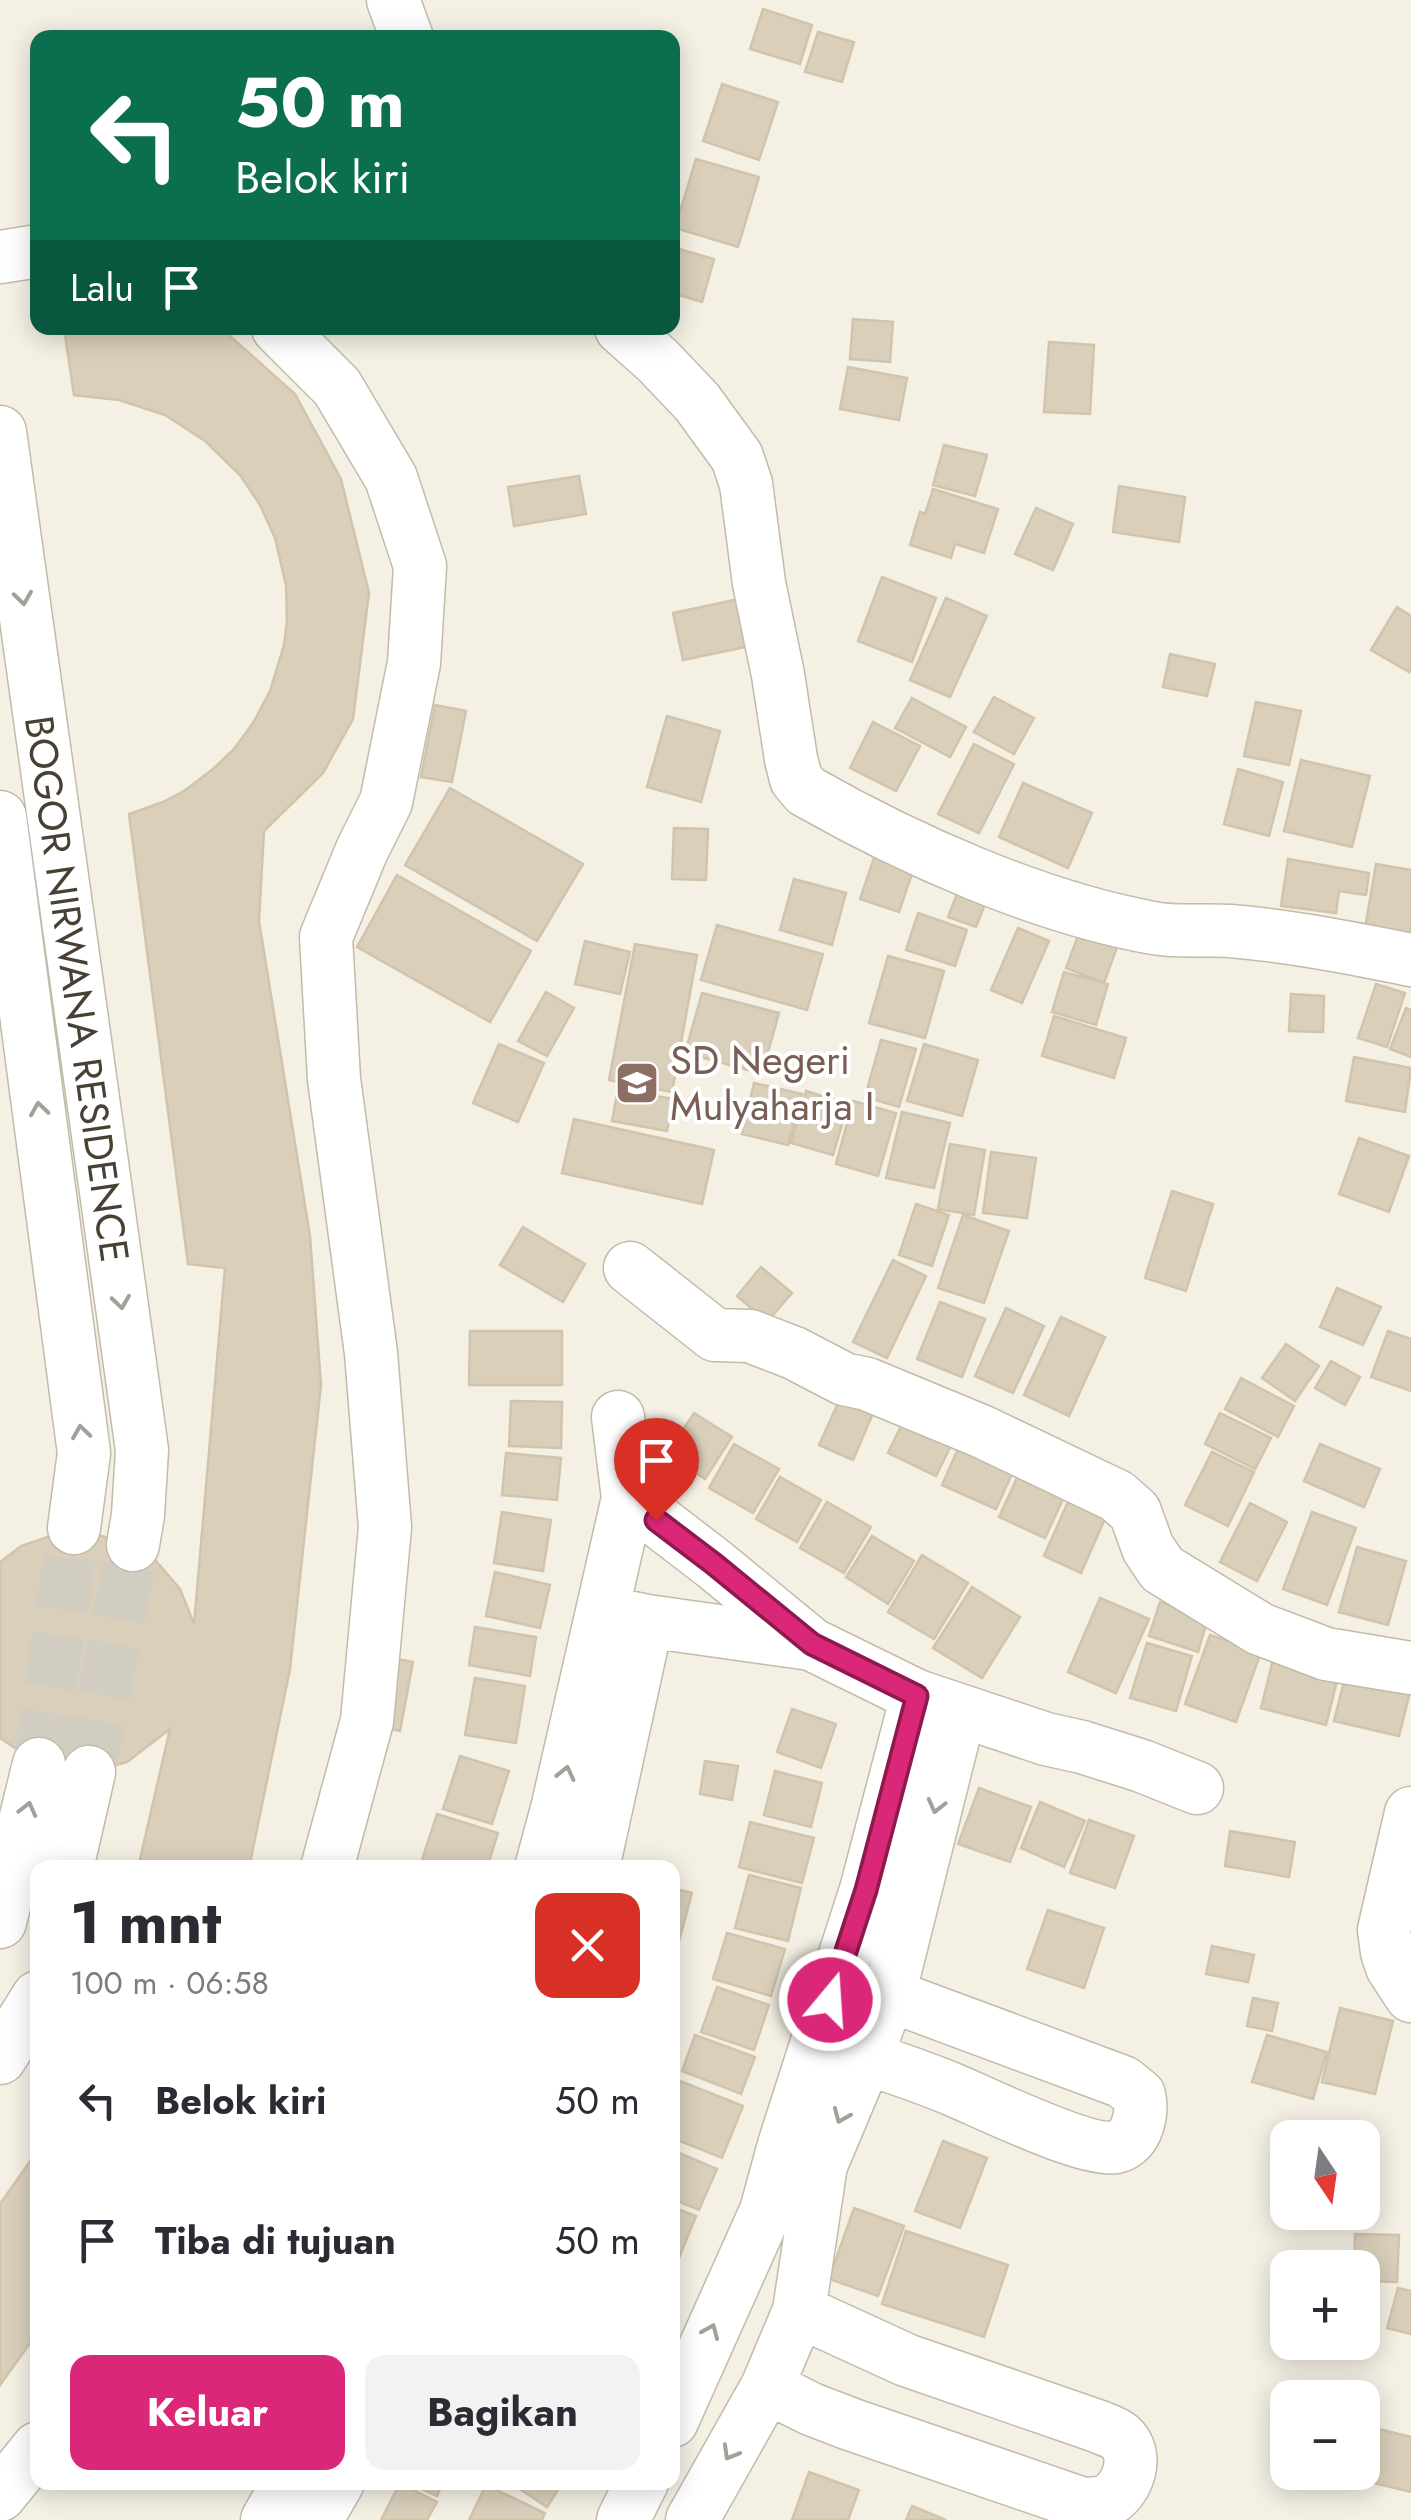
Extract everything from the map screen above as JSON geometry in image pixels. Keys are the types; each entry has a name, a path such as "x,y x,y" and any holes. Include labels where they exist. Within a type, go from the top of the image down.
{"street":[{"path":"393,0 405,30"},
{"path":"0,257 30,253"},
{"path":"285,335 337,387 391,478 420,566 414,663 386,802 326,938 334,1080 371,1353 385,1527 367,1721 329,1860"},
{"path":"628,335 698,402 737,457 746,484 759,583 791,759 796,779 806,791 922,851 1041,897 1115,920 1159,930 1230,931 1411,960"},
{"name":"BOGOR NIRWANA RESIDENCE","path":"0,432 142,1450 133,1546"},
{"name":"BOGOR NIRWANA RESIDENCE","path":"0,817 84,1452 74,1528"},
{"path":"630,1268 715,1335 750,1336 794,1353 844,1378 983,1432 1117,1496 1135,1512 1148,1548 1162,1569 1260,1629 1326,1654 1411,1668"},
{"path":"595,1860 625,1616 628,1498 618,1417"},
{"path":"628,1498 812,1644 938,1704 1142,1766 1197,1788"},
{"path":"625,1616 812,1644"},
{"path":"543,1860 625,1616"},
{"path":"680,2403 766,2211 866,2058 889,1995 938,1704"},
{"path":"692,2520 767,2387 799,2312 802,2155 866,1890 938,1704"},
{"path":"0,1922 64,1768 67,1860"},
{"path":"1411,1813 1384,1930 1392,1967 1411,1996"},
{"path":"866,2058 1098,2147 1120,2146 1141,2116 1139,2094 1123,2082 889,1995"},
{"path":"0,2058 30,2010"},
{"path":"767,2387 850,2424 1082,2504 1104,2503 1118,2492 1130,2471 1131,2455 1121,2437 906,2360 799,2312"},
{"path":"0,2495 30,2458"},
{"path":"267,2520 284,2490"},
{"path":"316,2520 333,2490"},
{"path":"624,2520 638,2490"}],"building":[{"path":"763,9 812,25 800,64 750,49"},
{"path":"818,32 854,42 842,82 805,72"},
{"path":"722,84 778,102 759,160 703,141"},
{"path":"696,159 759,177 738,247 680,230 680,212"},
{"path":"680,249 714,259 702,302 680,295"},
{"path":"853,319 893,322 890,362 850,359"},
{"path":"65,335 229,335 295,394 341,479 369,593 353,719 323,773 264,831 259,921 310,1236 321,1385 290,1669 251,1860 140,1860 170,1729 127,1762 89,1772 39,1764 0,1738 0,1562 21,1546 74,1528 133,1545 156,1561 180,1589 194,1624 225,1268 188,1264 129,814 184,791 234,749 270,691 287,621 286,585 275,538 240,475 205,441 165,415 119,400 74,395"},
{"path":"1049,342 1094,345 1090,414 1044,412"},
{"path":"848,367 907,378 899,420 840,409"},
{"path":"944,445 987,455 975,496 933,485"},
{"path":"579,476 586,514 514,526 508,487"},
{"path":"1119,486 1185,497 1179,542 1113,532"},
{"path":"933,489 998,509 984,553 955,544 951,558 910,545 920,512 925,514"},
{"path":"1036,508 1073,524 1053,570 1015,554"},
{"path":"882,577 936,598 912,662 858,641"},
{"path":"946,598 987,616 950,697 910,680"},
{"path":"739,599 750,646 683,660 673,613"},
{"path":"1397,607 1411,616 1409,672 1371,650"},
{"path":"1170,654 1215,664 1207,696 1163,687"},
{"path":"994,697 1034,718 1014,754 974,732"},
{"path":"912,698 966,727 950,757 895,728"},
{"path":"1256,702 1301,711 1289,765 1244,756"},
{"path":"435,705 466,711 452,782 421,777"},
{"path":"667,716 720,731 701,802 647,787"},
{"path":"873,722 920,746 896,791 850,768"},
{"path":"974,744 1014,764 979,833 938,814"},
{"path":"1301,760 1370,776 1352,847 1284,831"},
{"path":"1238,769 1283,782 1269,836 1224,824"},
{"path":"1023,783 1092,813 1068,868 999,837"},
{"path":"450,788 583,864 537,941 405,865"},
{"path":"674,828 708,829 706,880 672,879"},
{"path":"877,849 916,862 899,912 860,899"},
{"path":"1288,859 1369,873 1366,895 1339,891 1336,913 1281,906"},
{"path":"1376,864 1411,870 1411,942 1364,934"},
{"path":"397,875 531,951 490,1022 357,947"},
{"path":"963,878 991,889 976,927 948,917"},
{"path":"794,879 846,893 832,945 780,930"},
{"path":"918,913 967,930 955,966 906,950"},
{"path":"717,925 823,954 807,1010 701,980"},
{"path":"1082,925 1120,939 1104,983 1066,968"},
{"path":"1018,928 1049,941 1022,1003 991,990"},
{"path":"585,941 630,952 620,994 575,984"},
{"path":"635,944 697,955 672,1092 609,1080"},
{"path":"888,956 944,971 925,1038 869,1023"},
{"path":"1064,972 1108,984 1096,1025 1052,1012"},
{"path":"1376,984 1405,993 1387,1047 1358,1038"},
{"path":"546,992 574,1008 547,1056 518,1041"},
{"path":"702,993 779,1013 762,1074 685,1053"},
{"path":"1291,994 1324,996 1323,1032 1289,1031"},
{"path":"1406,1008 1411,1010 1411,1057 1390,1049"},
{"path":"1054,1016 1126,1038 1114,1078 1042,1056"},
{"path":"881,1040 916,1049 899,1107 865,1097"},
{"path":"499,1044 544,1063 518,1122 473,1103"},
{"path":"924,1044 978,1060 962,1116 907,1101"},
{"path":"1354,1057 1411,1068 1405,1112 1346,1101"},
{"path":"754,1083 802,1094 788,1145 742,1134"},
{"path":"618,1089 673,1099 667,1131 612,1121"},
{"path":"806,1091 848,1104 833,1155 791,1143"},
{"path":"853,1101 896,1113 878,1176 836,1164"},
{"path":"902,1112 950,1123 934,1188 886,1178"},
{"path":"574,1119 714,1150 702,1204 562,1173"},
{"path":"1359,1138 1409,1156 1389,1212 1339,1194"},
{"path":"950,1144 985,1150 974,1215 938,1209"},
{"path":"991,1152 1036,1158 1027,1218 983,1213"},
{"path":"1172,1191 1213,1204 1186,1291 1145,1278"},
{"path":"916,1204 949,1215 932,1266 899,1255"},
{"path":"963,1215 1009,1231 984,1303 938,1288"},
{"path":"523,1227 585,1264 563,1302 500,1265"},
{"path":"893,1260 926,1276 887,1358 853,1342"},
{"path":"761,1267 792,1293 767,1322 737,1296"},
{"path":"1337,1288 1381,1307 1363,1345 1320,1327"},
{"path":"940,1302 985,1319 962,1377 917,1359"},
{"path":"1006,1308 1044,1326 1013,1393 975,1376"},
{"path":"1061,1317 1105,1337 1069,1416 1024,1395"},
{"path":"470,1331 562,1331 562,1385 469,1385"},
{"path":"1388,1331 1411,1339 1411,1391 1371,1377"},
{"path":"1286,1344 1319,1366 1295,1401 1262,1378"},
{"path":"1331,1361 1360,1377 1345,1405 1315,1388"},
{"path":"1241,1378 1294,1406 1278,1437 1225,1409"},
{"path":"844,1390 877,1404 853,1460 819,1445"},
{"path":"511,1401 562,1402 561,1448 509,1446"},
{"path":"694,1413 732,1437 705,1479 667,1454"},
{"path":"1220,1413 1271,1438 1255,1469 1205,1444"},
{"path":"906,1416 954,1439 936,1476 888,1453"},
{"path":"962,1440 1016,1465 996,1509 942,1485"},
{"path":"734,1444 779,1469 753,1513 709,1488"},
{"path":"1320,1444 1380,1469 1364,1507 1304,1481"},
{"path":"1212,1452 1254,1472 1228,1526 1185,1505"},
{"path":"506,1453 561,1458 557,1500 502,1495"},
{"path":"1023,1465 1069,1486 1045,1538 999,1517"},
{"path":"780,1477 821,1500 797,1542 756,1519"},
{"path":"1071,1495 1108,1512 1081,1573 1044,1556"},
{"path":"827,1502 871,1527 844,1573 800,1548"},
{"path":"1250,1503 1287,1522 1257,1581 1220,1562"},
{"path":"502,1512 551,1520 543,1571 494,1563"},
{"path":"1312,1512 1356,1528 1327,1605 1283,1589"},
{"path":"872,1536 914,1561 888,1604 846,1577"},
{"path":"1357,1547 1406,1561 1388,1625 1339,1612"},
{"path":"922,1555 968,1583 934,1639 888,1612"},
{"path":"495,1572 550,1585 540,1628 486,1616"},
{"path":"972,1587 1020,1617 982,1678 933,1648"},
{"path":"1100,1598 1149,1619 1116,1693 1068,1672"},
{"path":"1160,1602 1208,1618 1198,1652 1149,1636"},
{"path":"475,1627 536,1637 530,1676 469,1665"},
{"path":"1210,1635 1261,1652 1236,1722 1185,1704"},
{"path":"1147,1643 1192,1656 1176,1711 1130,1698"},
{"path":"1274,1656 1339,1673 1326,1725 1261,1708"},
{"path":"392,1658 413,1662 400,1731 377,1726"},
{"path":"1346,1673 1411,1688 1399,1736 1334,1721"},
{"path":"475,1678 525,1686 516,1743 465,1735"},
{"path":"792,1709 836,1724 821,1768 777,1752"},
{"path":"460,1756 509,1771 492,1824 443,1809"},
{"path":"705,1761 738,1766 732,1800 700,1794"},
{"path":"775,1771 822,1783 811,1827 764,1815"},
{"path":"979,1788 1031,1807 1010,1862 958,1844"},
{"path":"1040,1802 1085,1821 1064,1867 1021,1848"},
{"path":"437,1814 498,1833 490,1860 422,1860"},
{"path":"1089,1820 1134,1836 1115,1888 1070,1873"},
{"path":"750,1822 814,1838 802,1883 739,1867"},
{"path":"1230,1831 1295,1842 1289,1877 1225,1866"},
{"path":"749,1875 801,1888 788,1941 735,1928"},
{"path":"680,1890 692,1893 680,1937"},
{"path":"1048,1910 1104,1928 1084,1988 1027,1969"},
{"path":"727,1933 785,1949 771,1996 713,1979"},
{"path":"1212,1946 1254,1955 1248,1982 1206,1974"},
{"path":"717,1987 769,2005 754,2050 701,2032"},
{"path":"1253,1998 1278,2003 1272,2031 1247,2026"},
{"path":"1340,2008 1393,2021 1375,2094 1322,2082"},
{"path":"695,2035 755,2057 741,2094 682,2071"},
{"path":"1267,2035 1327,2052 1313,2099 1252,2082"},
{"path":"680,2081 743,2106 722,2158 680,2141"},
{"path":"943,2141 987,2158 960,2228 915,2211"},
{"path":"680,2153 717,2169 699,2210 680,2202"},
{"path":"30,2161 30,2343 0,2385 0,2204"},
{"path":"854,2208 904,2226 878,2296 829,2279"},
{"path":"680,2210 696,2216 680,2256"},
{"path":"906,2231 1008,2265 984,2337 882,2304"},
{"path":"1355,2234 1399,2235 1397,2282 1380,2282 1380,2250 1355,2250"},
{"path":"1398,2288 1411,2291 1411,2334 1387,2328"},
{"path":"1380,2429 1411,2437 1411,2492 1380,2484"},
{"path":"809,2472 859,2490 848,2520 792,2520"},
{"path":"396,2490 414,2490 437,2502 427,2520 381,2520"},
{"path":"484,2490 497,2490 545,2513 542,2520 469,2520"},
{"path":"521,2490 558,2490 547,2507"},
{"path":"912,2506 946,2520 906,2520"}],"tunnel":[{"path":"39,1764 74,1528"},
{"path":"89,1772 133,1545"}],"place":[{"name":"SD Negeri Mulyaharja I","path":"637,1083"}],"route":[{"path":"656,1520 812,1644 917,1696 866,1890 830,2000"}]}
